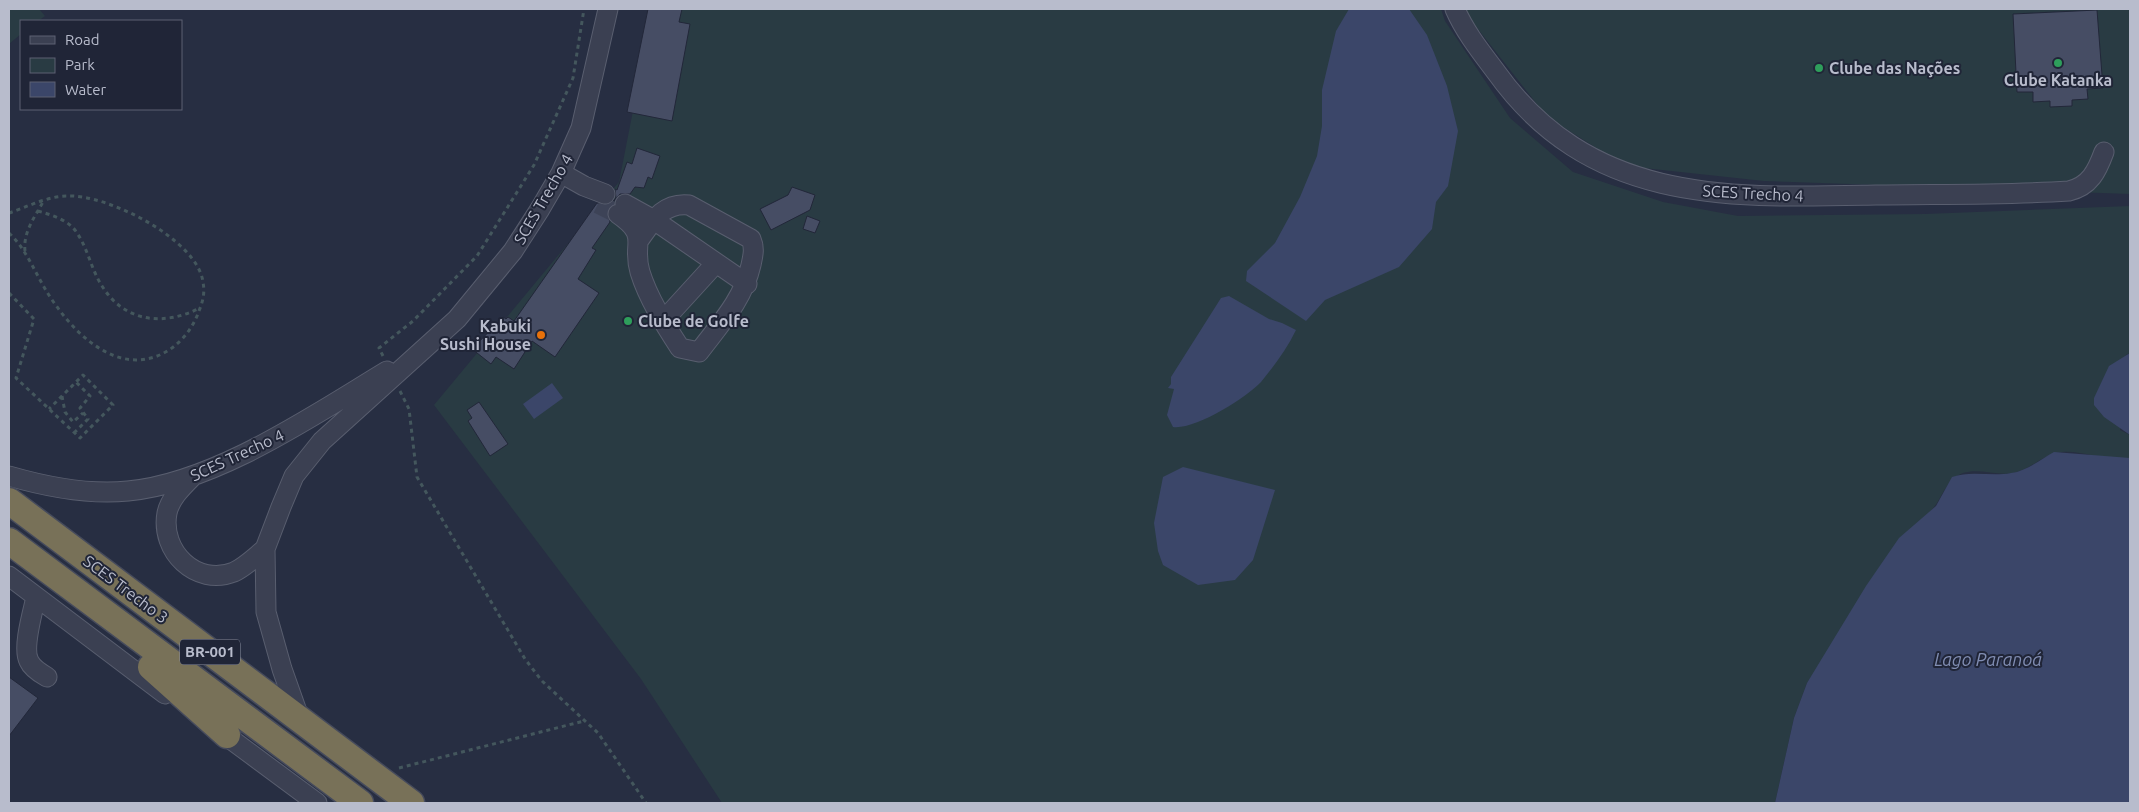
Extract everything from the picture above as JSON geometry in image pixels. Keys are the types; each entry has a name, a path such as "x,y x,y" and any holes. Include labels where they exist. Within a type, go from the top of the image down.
{"highway":[{"name":"SCES Trecho 3","path":"9,501 411,803"},
{"name":"SCES Trecho 3","path":"9,541 100,611 360,803"},
{"path":"100,611 149,665 227,736"}],"street":[{"name":"SCES Trecho 4","path":"9,476 82,491 129,491 191,478 284,433 391,373 417,355 457,320 513,251 560,173 581,128 608,9"},
{"name":"SCES Trecho 4","path":"1455,9 1466,31 1504,84 1524,108 1563,142 1618,171 1690,190 1767,197 2069,191 2081,188 2090,180 2104,152"},
{"path":"560,173 584,186 602,199"},
{"path":"639,240 654,220 670,206 688,205 748,235 753,244 754,251 747,284 734,306 699,352 680,348 663,321 640,271 637,231 621,209 654,220 715,264 747,284"},
{"path":"663,321 715,264"},
{"name":"SCES Trecho 4","path":"300,720 282,669 266,612 265,549 294,476 322,441 391,373"},
{"path":"191,478 178,491 167,512 168,535 171,547 180,561 197,571 214,576 233,572 265,549"},
{"path":"9,576 128,667 227,736 317,803"},
{"path":"36,597 27,647 28,660 35,669 47,677"}],"path":[{"path":"584,9 573,78 534,165 477,256 413,321 379,348 409,409 417,477 525,659 542,681 598,733 646,803"},
{"path":"9,213 67,196 93,198 139,217 185,248 197,263 203,280 204,297 189,334 161,355 136,360 122,359 105,352 67,320 45,289 25,252 9,233"},
{"path":"25,252 24,243 30,225 42,202"},
{"path":"38,211 68,223 77,233 102,287 114,300 135,315 158,320 174,319 200,307"},
{"path":"9,292 34,319 16,378 48,409 80,438 113,405 83,375 48,409"},
{"path":"74,433 88,419 80,408 90,396 76,382"},
{"path":"62,396 65,412 73,422 83,413"},
{"path":"373,774 585,721"}],"green space":[{"path":"9,9 39,9 45,16 39,20 20,20 20,35 9,44"},
{"path":"653,9 1441,9 1445,21 1510,118 1573,172 1663,202 1738,216 1925,214 2130,206 2130,353 2126,355 2120,430 2130,435 2130,458 2113,459 2062,452 2055,453 2025,469 2013,473 1969,472 1963,473 1952,480 1807,683 1794,718 1775,803 722,803 641,679 434,405 619,182"},
{"name":"Clube das Nações","path":"1466,9 2130,9 2130,194 1764,181 1625,166 1547,117 1470,19"}],"water":[{"path":"1349,9 1409,9 1427,35 1447,86 1458,131 1448,186 1436,202 1432,229 1399,267 1325,300 1306,321 1246,281 1247,271 1275,243 1300,197 1317,156 1322,126 1322,90 1336,31"},
{"path":"1229,296 1269,319 1296,330 1275,364 1254,389 1220,412 1182,427 1173,427 1167,415 1174,389 1168,388 1171,384 1171,377 1221,298"},
{"path":"2130,353 2130,435 2104,417 2094,405 2094,398 2109,366"},
{"path":"552,383 563,398 534,419 523,404"},
{"name":"Lago Paranoá","path":"2054,452 2130,458 2130,803 1775,803 1794,718 1807,683 1866,586 1899,538 1936,506 1952,477 1967,474 2017,472"},
{"path":"1183,467 1275,490 1253,560 1235,580 1198,585 1163,565 1158,551 1154,523 1163,477"}],"building":[{"path":"648,9 682,9 679,22 690,24 672,121 627,112"},
{"name":"Clube Katanka","path":"2097,10 2103,88 2087,89 2088,99 2072,100 2072,106 2050,107 2050,101 2033,102 2033,92 2017,92 2013,14"},
{"path":"637,148 660,156 652,179 648,177 644,188 635,187 630,194 620,194 609,207 607,213 610,222 592,248 596,250 578,279 599,293 555,357 532,341 514,369 496,357 491,364 472,349 503,317 506,319 508,317 514,321 597,203 606,205 616,198 615,189 617,190 627,162 632,164"},
{"path":"792,187 815,195 810,210 771,230 760,209 788,195"},
{"path":"807,216 820,221 815,233 803,229"},
{"path":"479,402 508,444 490,456 468,421 472,418 467,410"},
{"path":"9,677 38,698 9,736"}],"tunnel":[{"path":"598,204 618,214"}],"place":[{"name":"Clube Katanka","path":"2058,63"},
{"name":"Clube das Nações","path":"1819,68"},
{"name":"Clube de Golfe","path":"628,321"},
{"name":"Kabuki Sushi House","path":"541,335"}]}
